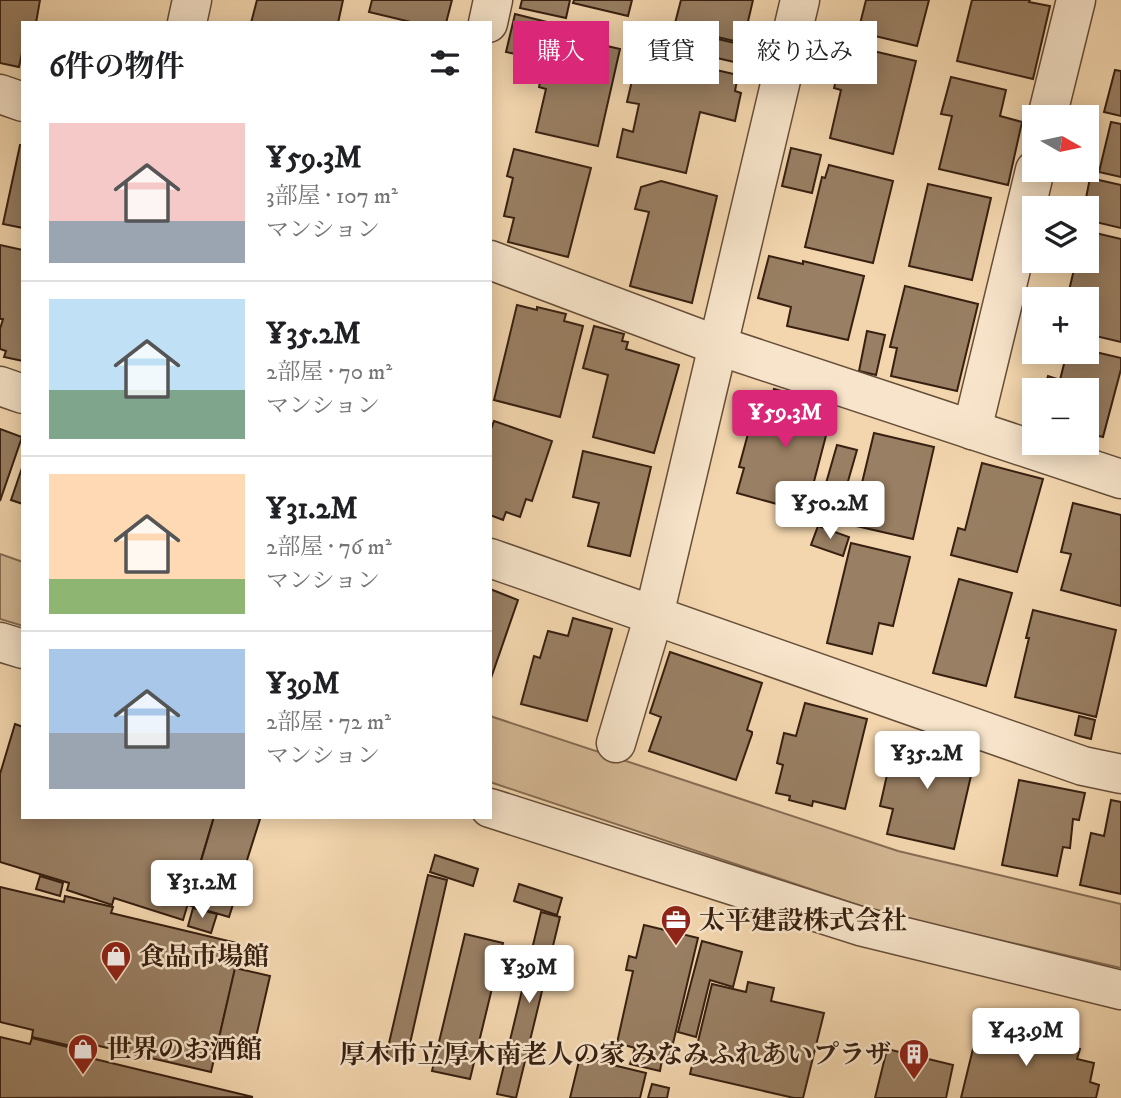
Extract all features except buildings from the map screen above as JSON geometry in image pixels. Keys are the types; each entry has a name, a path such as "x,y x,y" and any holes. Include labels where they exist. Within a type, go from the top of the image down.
{"street":[{"path":"187,21 192,0"},
{"path":"488,21 493,0"},
{"path":"616,743 654,615 800,0"},
{"path":"1050,105 1076,0"},
{"path":"0,94 21,101"},
{"path":"972,430 1032,182"},
{"path":"492,261 719,346 1121,479"},
{"path":"0,386 21,393"},
{"path":"492,559 1083,765 1121,774"},
{"path":"0,642 21,648"},
{"path":"492,809 860,926 1121,990"}],"shaded area":[{"path":"0,554 21,561 21,625 0,619"},
{"path":"492,717 898,851 1121,904 1121,968 882,913 492,783"}],"place":[{"name":"太平建設株式会社","path":"676,947"},
{"name":"食品市場館","path":"116,983"},
{"name":"世界のお酒館","path":"83,1076"},
{"name":"厚木市立厚木南老人の家 みなみふれあいプラザ","path":"914,1081"}]}
